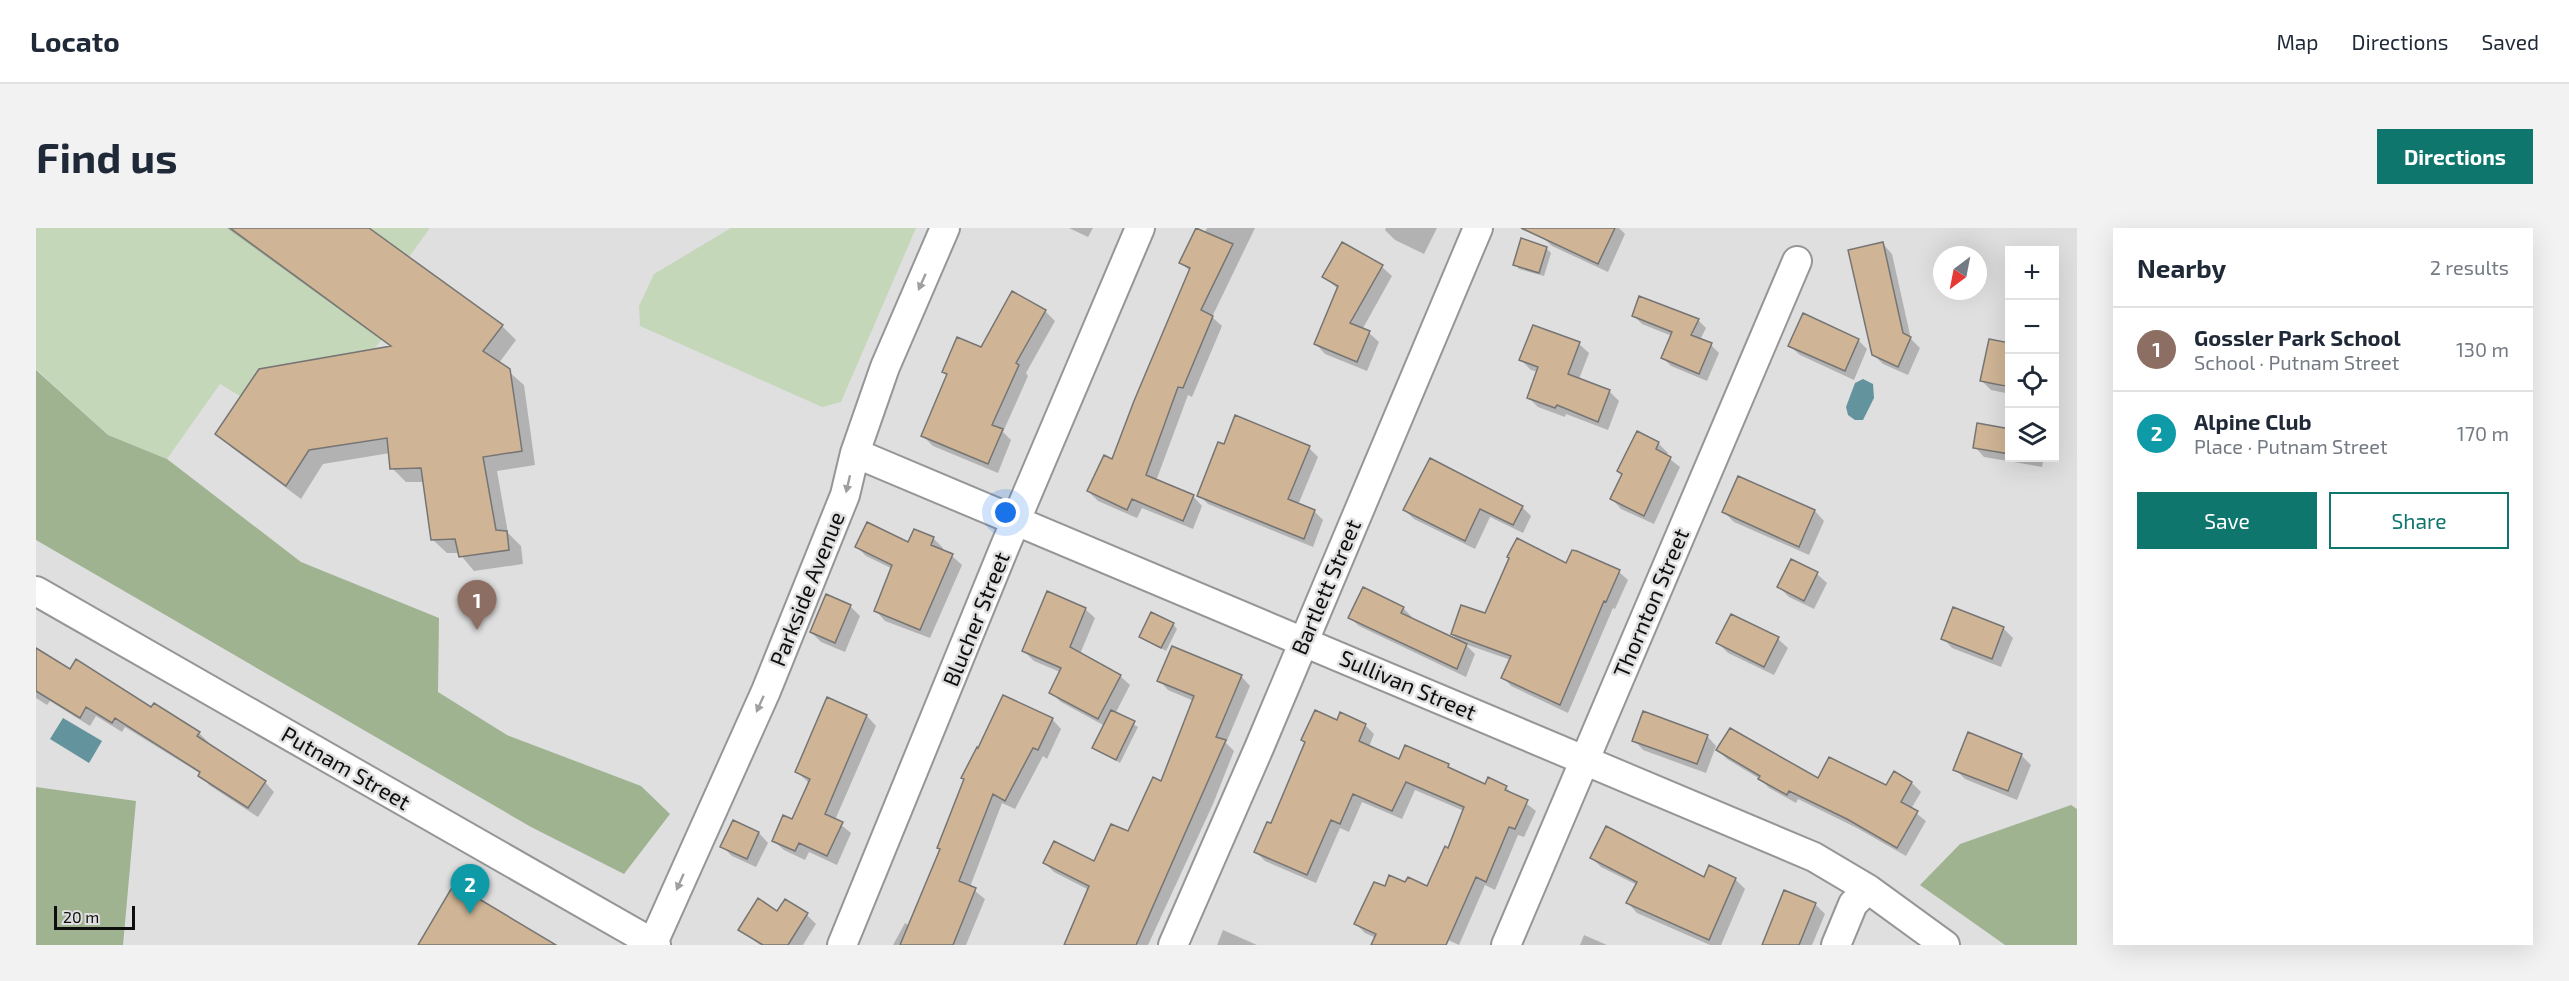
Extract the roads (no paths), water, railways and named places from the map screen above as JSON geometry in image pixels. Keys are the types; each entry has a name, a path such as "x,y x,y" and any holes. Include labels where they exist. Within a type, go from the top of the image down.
{"street":[{"name":"Parkside Avenue","path":"655,944 766,691 845,495 855,453 885,367 945,228"},
{"name":"Blucher Street","path":"842,945 1015,522 1140,228"},
{"name":"Bartlett Street","path":"1173,945 1259,748 1478,228"},
{"name":"Thornton Street","path":"1506,945 1797,261"},
{"name":"Sullivan Street","path":"855,453 1814,857 1868,889 1946,945"},
{"name":"Putnam Street","path":"36,591 624,937 655,944"},
{"path":"1836,945 1853,904 1868,889"}],"water":[{"path":"1863,379 1873,384 1874,398 1863,420 1855,420 1848,415 1846,407 1855,383"},
{"path":"63,718 102,741 89,763 50,739"}],"place":[{"name":"Gossler Park School","path":"477,630"},
{"name":"Alpine Club","path":"470,914"}]}
